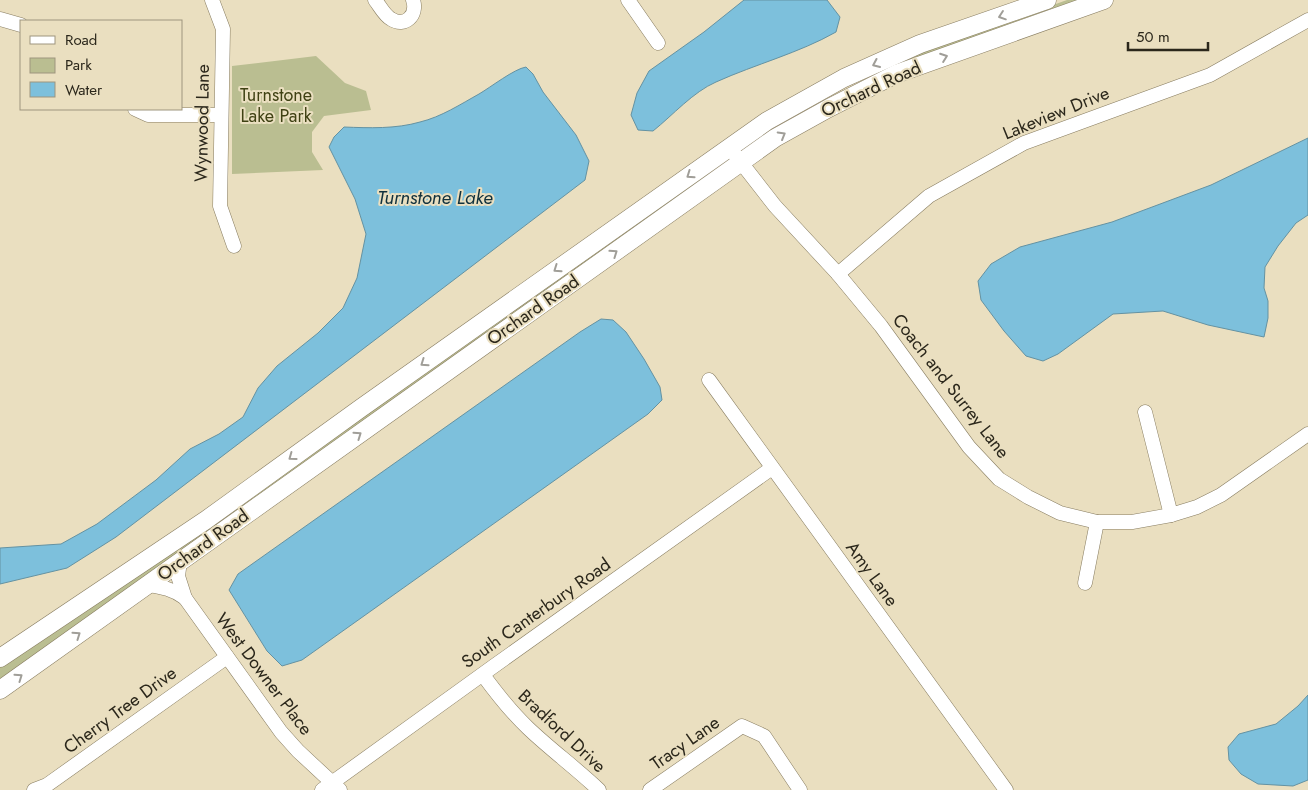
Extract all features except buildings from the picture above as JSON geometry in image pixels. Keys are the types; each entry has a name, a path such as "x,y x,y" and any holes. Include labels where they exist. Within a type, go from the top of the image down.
{"main road":[{"name":"Orchard Road","path":"0,658 206,520 767,121 844,78 920,44 1048,0"},
{"name":"Orchard Road","path":"0,690 775,138 896,74 1104,0"}],"street":[{"path":"375,0 388,18 396,22 406,22 414,15 415,6 413,0"},
{"path":"628,0 658,42"},
{"name":"Wynwood Lane","path":"216,1 222,29 220,206 234,246"},
{"path":"0,19 20,25"},
{"name":"Lakeview Drive","path":"838,274 929,196 1024,143 1210,75 1308,20"},
{"path":"137,110 148,115 221,115"},
{"name":"Coach and Surrey Lane","path":"729,147 775,206 838,274 881,326 969,447 999,479 1028,497 1060,513 1097,522 1132,522 1197,507 1222,495 1308,434"},
{"name":"Amy Lane","path":"709,380 1006,790"},
{"path":"1145,412 1172,514"},
{"name":"South Canterbury Road","path":"331,788 483,674 772,468"},
{"path":"1085,583 1097,522"},
{"name":"West Downer Place","path":"180,561 178,576 185,598 281,732 331,788"},
{"name":"West Downer Place","path":"148,585 174,591 185,598"},
{"name":"Cherry Tree Drive","path":"34,790 47,786 227,657"},
{"name":"Bradford Drive","path":"483,674 507,706 529,729 574,766 599,790"},
{"name":"Tracy Lane","path":"650,790 742,726 764,736 800,790"}],"green space":[{"path":"1067,0 1086,0 840,93 917,54"},
{"name":"Turnstone Lake Park","path":"316,56 345,83 366,91 371,110 324,116 312,132 312,152 323,170 232,174 232,66"},
{"path":"710,172 713,175 0,682 0,666 700,175"}],"water":[{"path":"744,0 827,0 840,17 836,32 807,46 716,82 691,98 653,131 638,130 631,115 637,93 649,71 704,32"},
{"name":"Turnstone Lake","path":"526,67 576,135 589,161 585,180 116,537 67,568 0,584 0,548 61,544 97,524 156,480 190,449 219,434 243,417 258,388 277,366 318,333 343,308 357,278 366,234 355,199 329,147 334,137 344,127 392,127 428,120 458,106 521,68"},
{"path":"1308,138 1308,215 1296,223 1265,267 1264,288 1268,301 1268,318 1264,337 1208,325 1163,311 1113,314 1058,354 1043,361 1026,356 981,300 978,281 991,264 1020,247 1112,222 1211,185"},
{"path":"601,319 613,320 626,332 660,387 662,400 648,414 302,660 282,666 267,651 229,590 238,574"},
{"path":"1308,695 1308,780 1293,786 1258,784 1241,774 1229,760 1228,747 1239,734 1276,724"}]}
